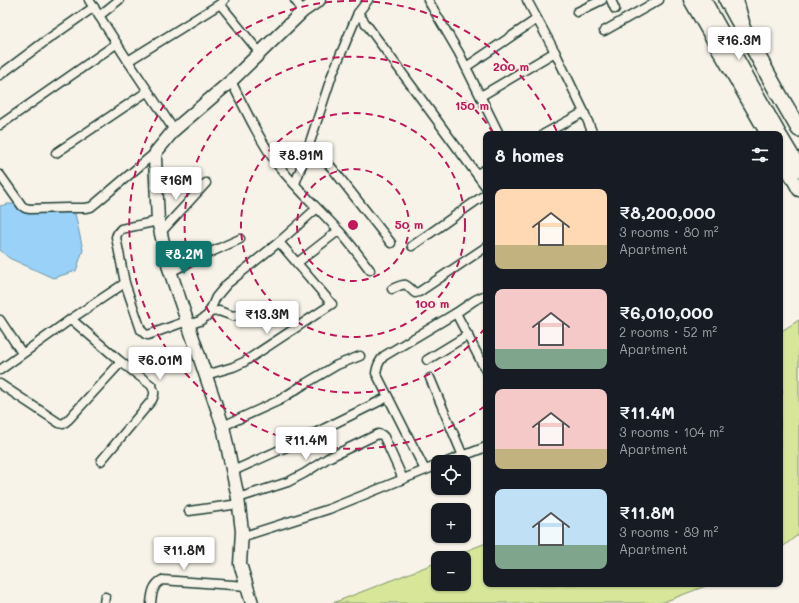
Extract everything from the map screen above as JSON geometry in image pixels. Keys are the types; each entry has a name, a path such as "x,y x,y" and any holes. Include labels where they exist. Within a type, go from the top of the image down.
{"highway":[{"path":"702,0 776,131"},
{"path":"727,0 777,91 795,115 799,129"},
{"path":"783,142 799,169"}],"street":[{"path":"89,0 116,44 174,130"},
{"path":"99,16 119,0"},
{"path":"295,0 303,11"},
{"path":"0,175 25,208 85,208 91,206 156,152 174,130 231,81 303,11 319,0"},
{"path":"295,184 310,144 332,75 358,13 368,0"},
{"path":"428,0 466,67 498,131"},
{"path":"527,0 556,52 592,131"},
{"path":"577,12 602,0"},
{"path":"611,0 616,9"},
{"path":"604,31 660,0"},
{"path":"690,0 765,131"},
{"path":"737,0 746,35"},
{"path":"128,61 222,2 260,53"},
{"path":"0,75 94,7"},
{"path":"358,13 483,183"},
{"path":"466,67 537,19"},
{"path":"0,125 116,44"},
{"path":"481,96 556,52"},
{"path":"231,81 266,147 278,165 316,209 351,245 370,270"},
{"path":"56,153 148,91"},
{"path":"549,131 584,112"},
{"path":"310,144 332,168 391,243"},
{"path":"156,152 155,158 159,226 170,272 224,426 239,501 242,531 240,564 252,603"},
{"path":"783,161 799,190"},
{"path":"477,174 483,171"},
{"path":"206,183 159,226 118,231 117,234 125,282 141,330 145,334 148,335 200,321 208,315 216,297 227,284 279,242 316,209"},
{"path":"412,246 483,196"},
{"path":"297,263 338,231"},
{"path":"170,272 240,239"},
{"path":"206,375 244,362 332,304 279,242"},
{"path":"392,289 406,284 415,293 419,292 483,249"},
{"path":"0,370 22,353 125,282"},
{"path":"425,470 376,373 377,366 379,360 384,356 456,314 483,296"},
{"path":"210,312 219,311 233,316 263,309"},
{"path":"456,314 483,365"},
{"path":"71,319 121,362 152,385 154,390 152,400 101,462"},
{"path":"0,320 22,353"},
{"path":"427,360 468,336"},
{"path":"224,426 278,401 337,364 360,356"},
{"path":"0,384 62,424 68,420 121,362"},
{"path":"430,378 463,455"},
{"path":"233,471 293,444 388,397"},
{"path":"189,512 239,501 288,482 305,474 328,458 378,434 384,437 403,479"},
{"path":"466,455 483,448"},
{"path":"241,537 329,509 431,468"},
{"path":"151,603 152,592 158,582 162,580 247,586"}],"green space":[{"path":"799,320 799,534 783,547 783,392 783,330"},
{"path":"483,544 483,587 703,587 661,603 333,603 431,565 431,591 471,591 471,551 466,551"}],"water":[{"path":"8,204 73,204 83,250 76,271 53,278 9,258 0,250 0,206"}]}
